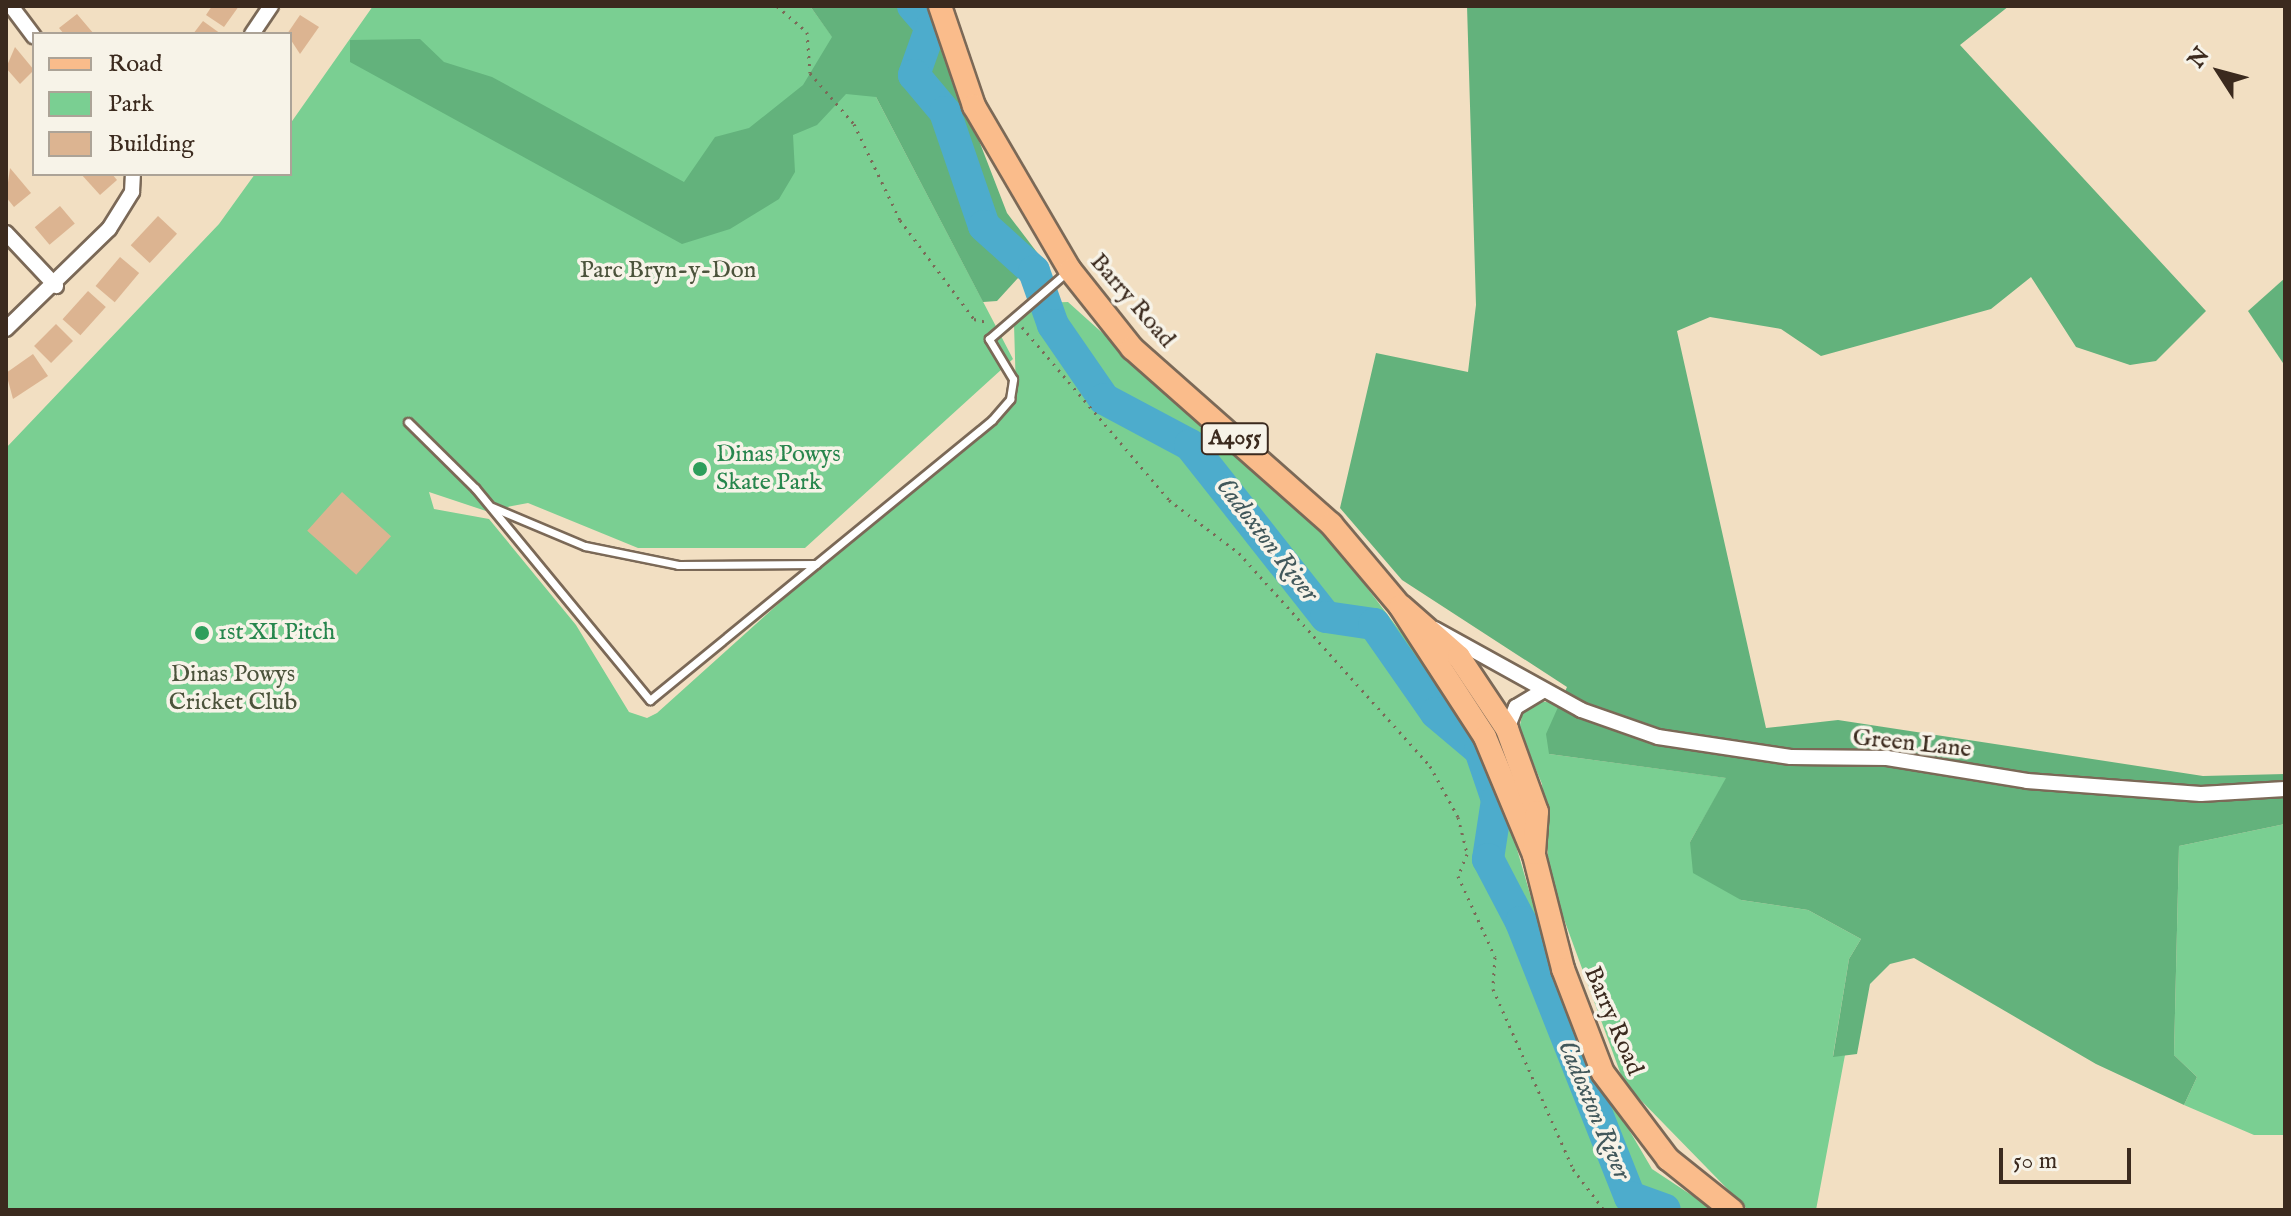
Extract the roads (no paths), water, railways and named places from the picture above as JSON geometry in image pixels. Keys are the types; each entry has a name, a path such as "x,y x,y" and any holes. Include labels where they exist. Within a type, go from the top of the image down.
{"main road":[{"name":"Barry Road","path":"940,6 974,106 1070,270 1132,348 1331,524 1400,606 1485,737 1534,855 1563,969 1603,1073 1668,1159 1732,1210"},
{"name":"Barry Road","path":"1400,606 1435,629 1472,675 1507,729 1537,812 1534,855"}],"street":[{"path":"11,6 32,33"},
{"path":"253,32 271,6"},
{"path":"6,329 56,286 123,211 132,176"},
{"path":"6,233 56,286"},
{"name":"Green Lane","path":"1435,629 1496,657 1543,691 1658,737 1791,757 1887,758 2027,781 2185,793 2285,789"},
{"path":"1462,701 1472,675 1496,657"},
{"path":"1507,729 1516,707 1543,691"}],"lane":[{"path":"408,422 490,506 650,700 1010,399 1013,379 989,339 1070,270"},
{"path":"490,506 585,546 678,565 816,564"}],"waterway":[{"name":"Cadoxton River","path":"913,6 931,27 914,75 945,112 984,226 1034,271 1053,325 1104,399 1190,445 1326,617 1374,624 1436,713 1480,750 1497,800 1488,859 1521,922 1630,1197 1665,1210"}],"place":[{"name":"Dinas Powys Skate Park","path":"700,469"},
{"name":"1st XI Pitch","path":"202,633"}],"park label":[{"name":"Parc Bryn-y-Don","path":"668,271"},
{"name":"Dinas Powys Cricket Club","path":"233,689"}]}
